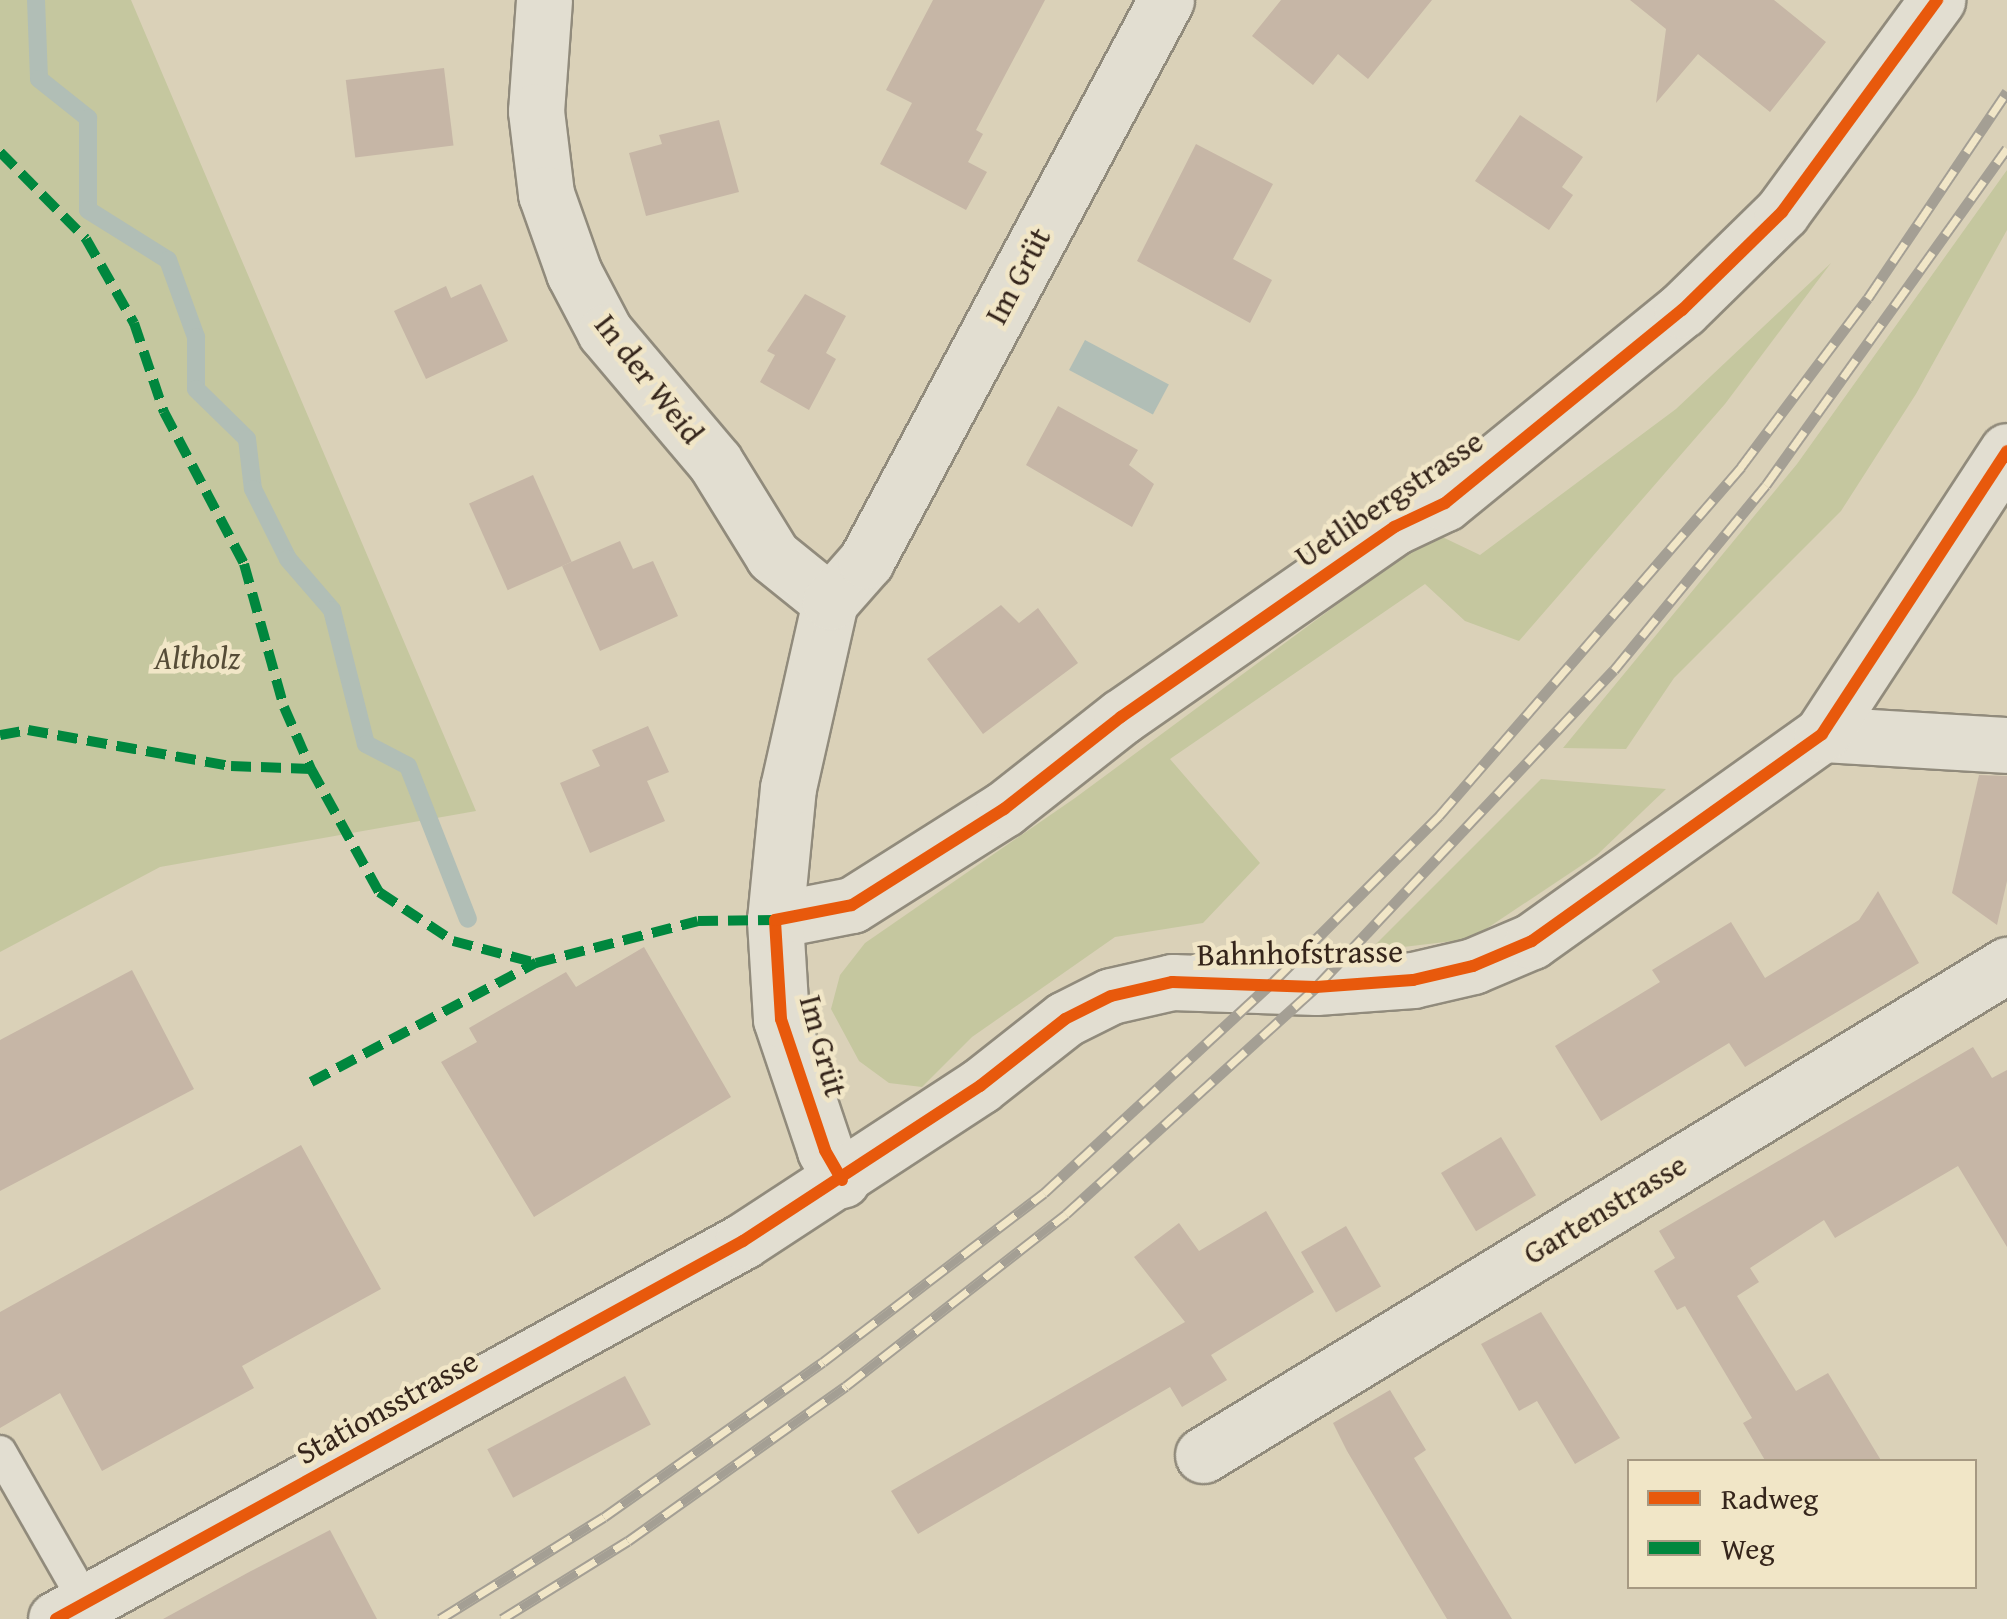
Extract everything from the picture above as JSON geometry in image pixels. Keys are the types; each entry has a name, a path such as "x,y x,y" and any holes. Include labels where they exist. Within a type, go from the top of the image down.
{"street":[{"name":"In der Weid","path":"544,0 536,111 546,194 574,274 605,332 715,462 773,556 830,602"},
{"name":"Im Grüt","path":"842,1180 819,1134 781,1019 774,920 788,788 830,602 866,562 1166,0"},
{"name":"Uetlibergstrasse","path":"774,920 852,906 1004,809 1121,717 1394,527 1445,502 1682,310 1782,212 1937,0"},
{"name":"Bahnhofstrasse","path":"743,1240 842,1180 980,1086 1066,1018 1111,996 1172,982 1316,986 1413,980 1473,966 1532,941 1822,734 2007,451"},
{"path":"1822,734 2007,746"},
{"name":"Gartenstrasse","path":"1203,1455 2007,965"},
{"name":"Stationsstrasse","path":"71,1611 743,1240"}],"lane":[{"path":"0,1452 71,1611"}],"green space":[{"name":"Altholz","path":"0,0 131,0 476,811 160,867 0,952"},
{"path":"2007,170 2007,230 1916,394 1841,511 1674,678 1626,749 1563,748 1797,464"},
{"path":"1831,263 1725,404 1519,641 1465,621 1425,584 1170,759 1260,863 1203,923 1115,937 972,1037 922,1087 889,1083 859,1061 831,1009 840,975 865,943 1075,798 1434,533 1480,555 1676,409"},
{"path":"1541,779 1666,789 1597,855 1471,939 1369,951"}],"shaded area":[{"path":"1085,340 1169,385 1153,415 1069,370"}],"building":[{"path":"933,0 1045,0 976,130 983,134 968,162 987,172 966,210 880,164 912,103 886,90"},
{"path":"1281,0 1432,0 1368,79 1338,54 1313,85 1252,36"},
{"path":"1630,0 1774,0 1826,42 1770,112 1698,54 1656,103 1666,29"},
{"path":"444,68 454,145 355,157 346,80"},
{"path":"1520,115 1583,157 1562,187 1573,195 1549,230 1475,181"},
{"path":"719,120 739,192 646,216 629,153 662,144 659,135"},
{"path":"1196,144 1273,184 1233,259 1272,280 1250,323 1137,261"},
{"path":"481,284 508,341 426,379 394,311 446,286 451,298"},
{"path":"805,294 846,316 826,353 836,359 809,410 760,382 775,355 767,351"},
{"path":"1058,406 1138,450 1129,465 1154,484 1132,527 1026,465"},
{"path":"533,475 572,562 508,590 469,503"},
{"path":"620,541 633,569 653,561 678,616 600,651 562,566"},
{"path":"1001,605 1019,623 1038,608 1078,663 983,734 927,659"},
{"path":"648,726 669,772 647,781 665,821 590,853 560,783 600,766 592,750"},
{"path":"1979,775 2007,776 2007,881 1997,925 1952,893"},
{"path":"1878,891 1919,963 1745,1067 1729,1043 1601,1121 1555,1046 1660,982 1652,970 1731,922 1765,978 1859,920"},
{"path":"644,947 731,1097 534,1217 441,1062 477,1042 469,1028 566,972 576,987"},
{"path":"132,970 194,1089 0,1191 0,1040"},
{"path":"1973,1047 1992,1078 2007,1070 2007,1247 1958,1166 1835,1238 1824,1220 1750,1268 1759,1282 1737,1296 1796,1391 1828,1373 1880,1459 1764,1459 1743,1423 1752,1418 1685,1306 1677,1310 1654,1271 1675,1258 1659,1231"},
{"path":"1501,1137 1536,1195 1476,1231 1441,1173"},
{"path":"301,1145 381,1289 242,1366 254,1388 102,1471 60,1393 0,1428 0,1312"},
{"path":"1266,1211 1314,1292 1211,1355 1227,1380 1182,1407 1170,1387 918,1534 891,1491 1185,1322 1134,1257 1179,1223 1199,1251"},
{"path":"1346,1226 1381,1287 1336,1313 1301,1252"},
{"path":"1541,1312 1620,1438 1575,1464 1537,1401 1519,1411 1481,1344"},
{"path":"625,1376 651,1425 513,1498 487,1449"},
{"path":"1390,1390 1426,1450 1414,1458 1512,1619 1447,1619 1347,1451 1333,1423"},
{"path":"330,1530 377,1619 163,1619 251,1571"}],"waterway":[{"path":"36,0 39,79 88,118 88,210 168,260 196,337 196,389 247,439 253,489 288,559 332,610 366,744 408,766 468,919"}],"railway":[{"path":"440,1619 604,1517 823,1362 1044,1193 1273,982 1439,816 1741,467 1868,298 2007,92"},
{"path":"502,1619 628,1541 846,1386 1066,1214 1316,987 1614,670 1766,485 2007,148"}],"marked path":[{"path":"0,152 86,239 134,323 164,412 244,564 284,707 311,769"},
{"path":"0,735 28,730 231,766 311,769 379,892 453,941 536,963"},
{"path":"311,1082 536,963 698,921 775,920"}],"cycle path":[{"path":"842,1180 825,1150 781,1019 775,920 852,905 1004,809 1121,717 1394,527 1445,503 1682,310 1782,212 1937,0"},
{"path":"56,1619 743,1241 980,1086 1065,1019 1111,996 1172,982 1316,987 1413,980 1473,966 1532,941 1822,734 2007,451"}]}
